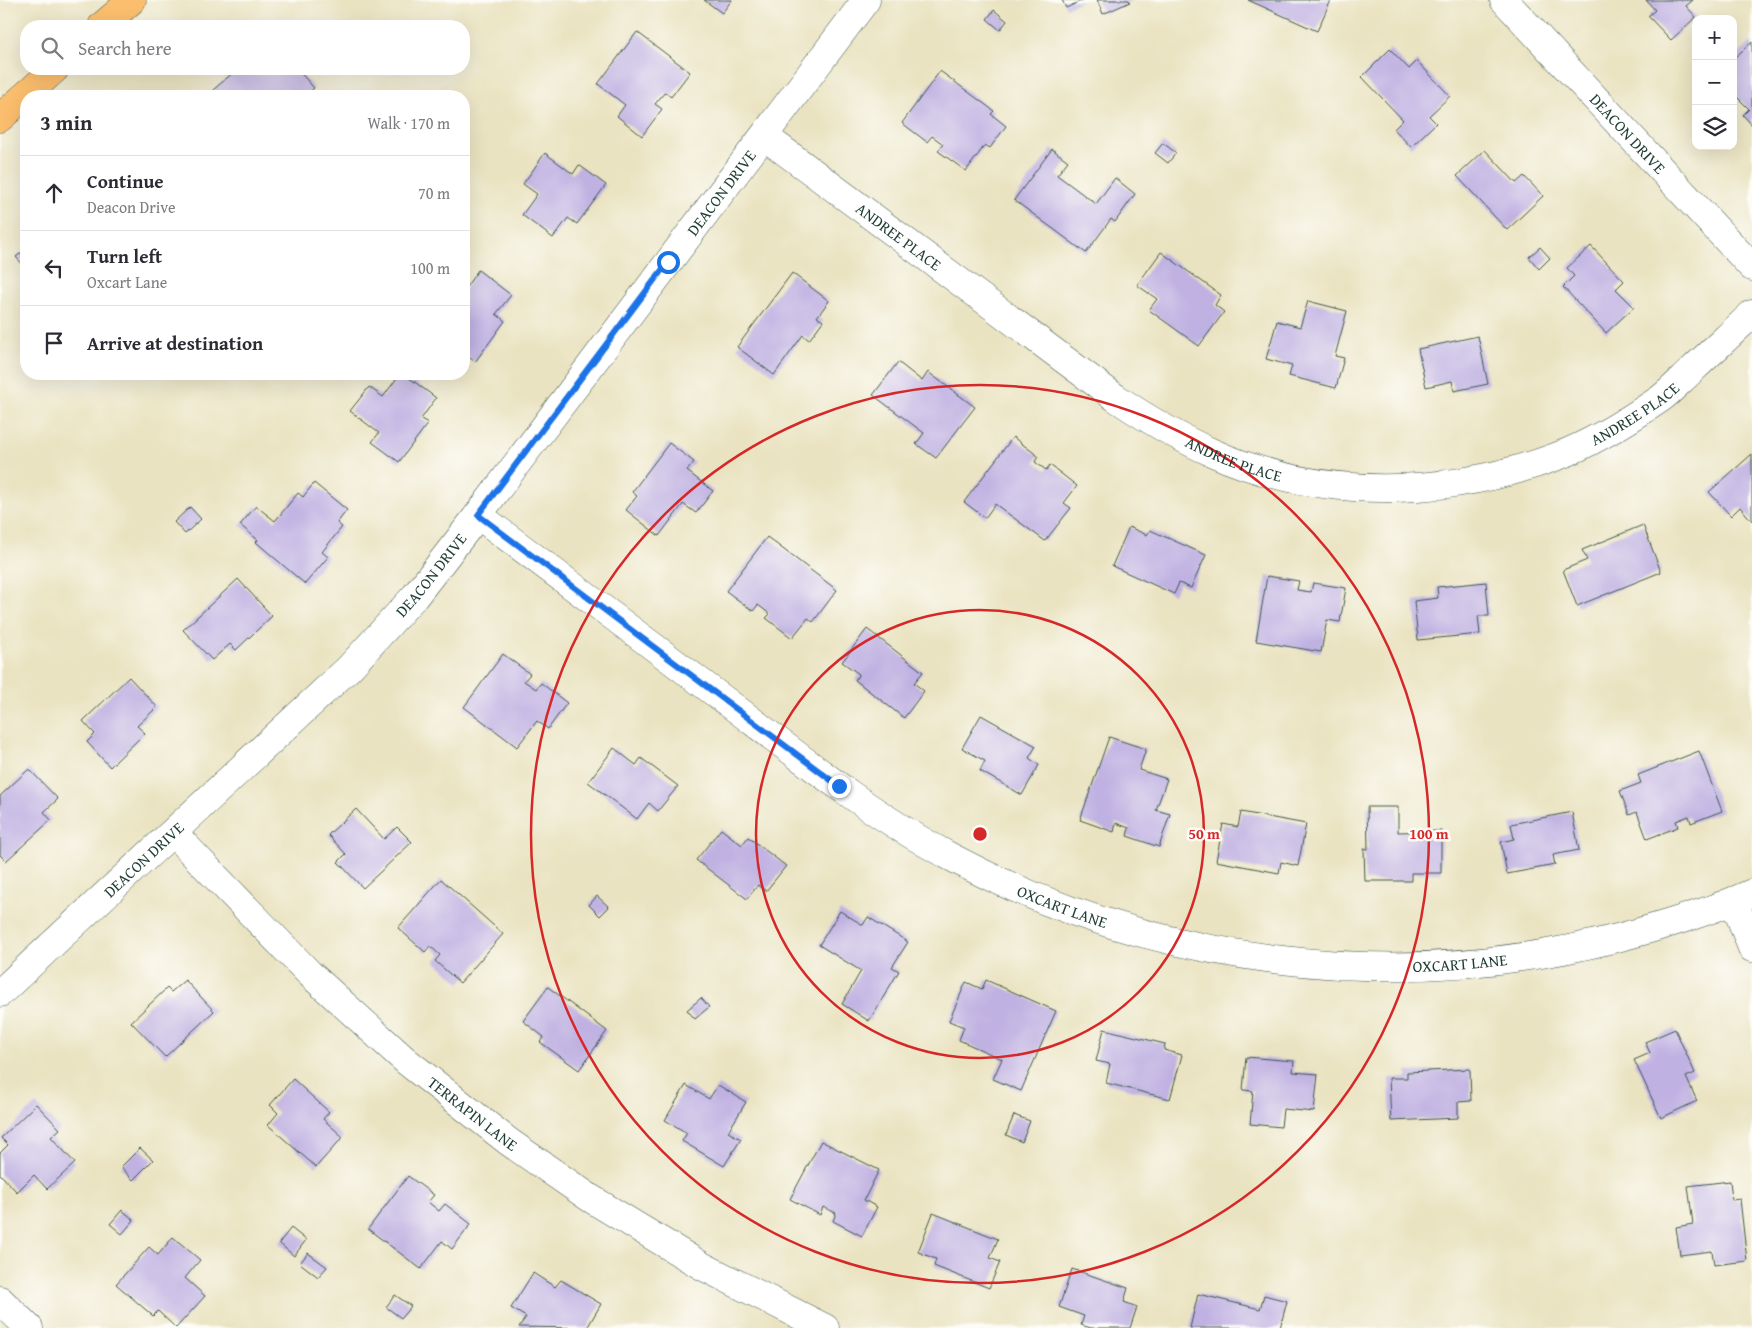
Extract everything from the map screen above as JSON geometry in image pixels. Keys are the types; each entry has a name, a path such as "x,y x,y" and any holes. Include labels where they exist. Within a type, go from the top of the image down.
{"main road":[{"path":"109,20 132,0"},
{"path":"31,90 48,75"},
{"path":"0,118 20,100"}],"street":[{"name":"DEACON DRIVE","path":"0,993 349,668 415,596 866,0"},
{"name":"DEACON DRIVE","path":"1504,0 1752,268"},
{"name":"ANDREE PLACE","path":"764,136 1116,398 1162,428 1212,453 1264,471 1318,483 1373,489 1436,486 1499,475 1559,456 1616,428 1662,397 1752,314"},
{"name":"OXCART LANE","path":"478,515 812,767 878,814 949,856 1022,892 1098,920 1176,942 1256,957 1337,966 1419,966 1500,961 1580,948 1659,927 1743,897"},
{"name":"TERRAPIN LANE","path":"172,833 309,973 406,1061 509,1142 590,1198 702,1266 825,1328"},
{"path":"1743,897 1752,948"},
{"path":"0,1300 29,1328"}],"building":[{"path":"704,0 732,0 722,13"},
{"path":"1062,0 1083,0 1066,8"},
{"path":"1097,0 1129,0 1130,2 1103,14"},
{"path":"1248,0 1331,0 1317,31"},
{"path":"1646,0 1693,0 1686,6 1694,15 1692,15 1692,21 1671,40 1648,16 1655,10"},
{"path":"994,10 1007,21 1000,30 987,19"},
{"path":"637,32 690,72 671,97 665,92 655,104 662,109 642,136 617,116 625,105 598,84"},
{"path":"1752,42 1752,125 1743,115 1749,109 1737,99 1737,55"},
{"path":"1390,49 1409,69 1417,61 1450,96 1429,116 1436,123 1411,147 1394,129 1403,120 1362,77"},
{"path":"940,71 994,111 991,114 1006,126 990,148 985,145 966,171 938,151 943,144 932,136 927,142 902,123"},
{"path":"230,75 302,75 314,88 312,90 213,90"},
{"path":"1163,143 1176,153 1168,163 1155,153"},
{"path":"1052,149 1068,161 1057,175 1096,204 1115,178 1135,194 1115,222 1111,219 1086,253 1014,200"},
{"path":"1485,150 1516,183 1524,176 1543,196 1507,230 1457,176"},
{"path":"545,153 573,174 579,165 606,185 577,224 568,218 553,238 522,215 537,194 523,184"},
{"path":"1591,246 1624,281 1616,289 1634,307 1606,333 1563,287 1574,276 1567,268"},
{"path":"1540,247 1550,258 1539,269 1529,257"},
{"path":"1161,252 1221,295 1215,305 1224,312 1199,346 1149,310 1157,299 1137,285"},
{"path":"478,270 511,295 496,314 505,321 475,362 470,358 470,281"},
{"path":"792,273 829,301 817,317 823,321 809,340 803,335 774,375 737,347"},
{"path":"1308,301 1347,311 1335,356 1344,358 1336,388 1289,376 1292,366 1266,359 1277,321 1300,327"},
{"path":"1478,336 1488,384 1454,391 1452,381 1426,387 1418,349"},
{"path":"898,362 922,381 928,372 975,407 936,458 916,444 924,433 873,395"},
{"path":"396,380 412,380 436,398 421,419 428,423 399,462 372,442 379,433 350,411 369,387 383,397"},
{"path":"1013,437 1038,456 1035,462 1046,470 1050,465 1077,486 1064,503 1071,508 1045,541 995,504 985,518 964,502"},
{"path":"669,443 694,462 687,471 713,491 696,513 683,504 659,536 626,510 637,496 632,492"},
{"path":"1752,454 1752,521 1740,507 1731,516 1709,492"},
{"path":"314,483 347,510 337,523 342,527 322,552 328,557 305,584 256,542 258,540 240,525 256,506 275,521 298,493 303,497"},
{"path":"190,507 201,519 185,534 174,522"},
{"path":"1643,525 1661,572 1577,606 1563,570 1587,560 1582,550"},
{"path":"1129,527 1147,535 1150,530 1206,555 1191,588 1179,583 1174,594 1112,566"},
{"path":"767,537 837,590 813,622 808,618 792,638 766,618 770,614 758,605 753,611 726,591"},
{"path":"1267,576 1299,581 1297,590 1311,592 1313,583 1346,588 1340,622 1327,620 1321,652 1256,641"},
{"path":"238,579 272,616 236,650 230,644 212,660 183,630"},
{"path":"1486,582 1489,616 1478,616 1480,634 1418,640 1414,601 1438,598 1437,587"},
{"path":"867,629 923,672 914,683 924,691 904,718 855,680 859,674 842,662"},
{"path":"503,654 530,674 524,681 536,689 541,683 567,703 548,729 537,721 517,747 464,707"},
{"path":"129,677 157,707 137,726 145,733 110,767 87,742 95,734 83,721"},
{"path":"981,715 1036,746 1029,758 1039,765 1022,795 980,771 985,761 962,748"},
{"path":"1109,737 1146,749 1139,770 1167,779 1156,810 1170,814 1159,847 1127,836 1129,828 1116,823 1114,832 1080,820"},
{"path":"614,748 636,765 641,758 678,786 658,811 649,803 637,819 588,782"},
{"path":"1699,751 1722,811 1691,823 1689,816 1676,821 1678,827 1647,839 1637,812 1629,815 1620,791 1641,783 1638,775"},
{"path":"29,769 58,799 44,812 51,820 6,861 0,855 0,796"},
{"path":"1367,807 1398,807 1398,832 1441,831 1441,873 1411,873 1411,881 1365,881 1364,849 1368,849"},
{"path":"356,809 384,839 397,827 412,842 363,888 338,862 346,854 328,835"},
{"path":"1241,812 1306,824 1298,866 1281,862 1279,873 1216,861 1223,824 1238,827"},
{"path":"1572,812 1579,850 1553,855 1555,865 1507,874 1501,842 1514,839 1511,824"},
{"path":"721,829 742,845 748,837 786,866 766,891 758,885 747,899 696,860"},
{"path":"441,879 503,934 460,983 435,961 440,955 430,946 425,952 398,928"},
{"path":"597,896 609,907 600,916 589,905"},
{"path":"840,911 863,925 868,917 908,942 892,967 899,971 869,1021 842,1004 861,971 819,945"},
{"path":"185,980 214,1011 165,1057 131,1022 167,988 171,992"},
{"path":"986,980 1056,1011 1021,1091 993,1079 1002,1059 959,1040 964,1027 949,1021 966,982 982,989"},
{"path":"548,987 607,1031 579,1070 540,1042 544,1037 523,1021"},
{"path":"701,998 709,1007 695,1019 687,1010"},
{"path":"1104,1029 1165,1044 1164,1050 1182,1055 1170,1099 1106,1083 1110,1064 1096,1061"},
{"path":"1675,1029 1695,1073 1686,1077 1697,1101 1661,1118 1634,1060 1650,1053 1645,1042"},
{"path":"1246,1057 1294,1061 1293,1072 1318,1074 1314,1112 1283,1109 1281,1127 1250,1124 1253,1091 1243,1090"},
{"path":"1470,1069 1471,1101 1458,1102 1458,1118 1391,1121 1389,1078 1407,1078 1407,1072"},
{"path":"293,1079 329,1112 323,1119 343,1137 316,1167 268,1125 278,1113 270,1105"},
{"path":"686,1085 709,1099 718,1085 746,1102 728,1132 741,1139 724,1166 682,1141 687,1133 665,1120"},
{"path":"36,1104 60,1129 51,1137 75,1163 47,1189 34,1175 17,1192 0,1174 0,1153 8,1145 1,1138"},
{"path":"1014,1115 1030,1121 1022,1142 1006,1135"},
{"path":"821,1141 879,1170 864,1200 877,1207 862,1236 833,1221 836,1213 823,1207 820,1215 790,1199"},
{"path":"140,1148 153,1160 133,1180 121,1167"},
{"path":"408,1176 434,1195 428,1202 439,1211 445,1204 471,1224 452,1249 442,1241 421,1269 368,1229"},
{"path":"1730,1181 1732,1200 1740,1199 1747,1261 1714,1265 1712,1251 1680,1255 1676,1227 1693,1224 1688,1186"},
{"path":"122,1210 134,1220 122,1234 110,1224"},
{"path":"933,1213 998,1239 990,1258 1000,1262 989,1288 934,1266 936,1259 918,1252"},
{"path":"291,1228 306,1240 294,1256 279,1243"},
{"path":"173,1237 200,1260 185,1278 205,1296 176,1328 158,1311 153,1316 116,1284 149,1247 158,1255"},
{"path":"308,1253 327,1267 318,1277 300,1263"},
{"path":"1072,1269 1128,1288 1124,1302 1137,1307 1130,1328 1091,1328 1081,1325 1084,1316 1059,1307"},
{"path":"533,1273 555,1287 561,1280 601,1304 587,1328 519,1327 526,1317 511,1308"},
{"path":"1198,1294 1260,1309 1264,1295 1287,1301 1280,1328 1190,1328"},
{"path":"395,1295 411,1306 401,1318 386,1307"}],"route":[{"path":"668,262 478,515 839,786"}]}
